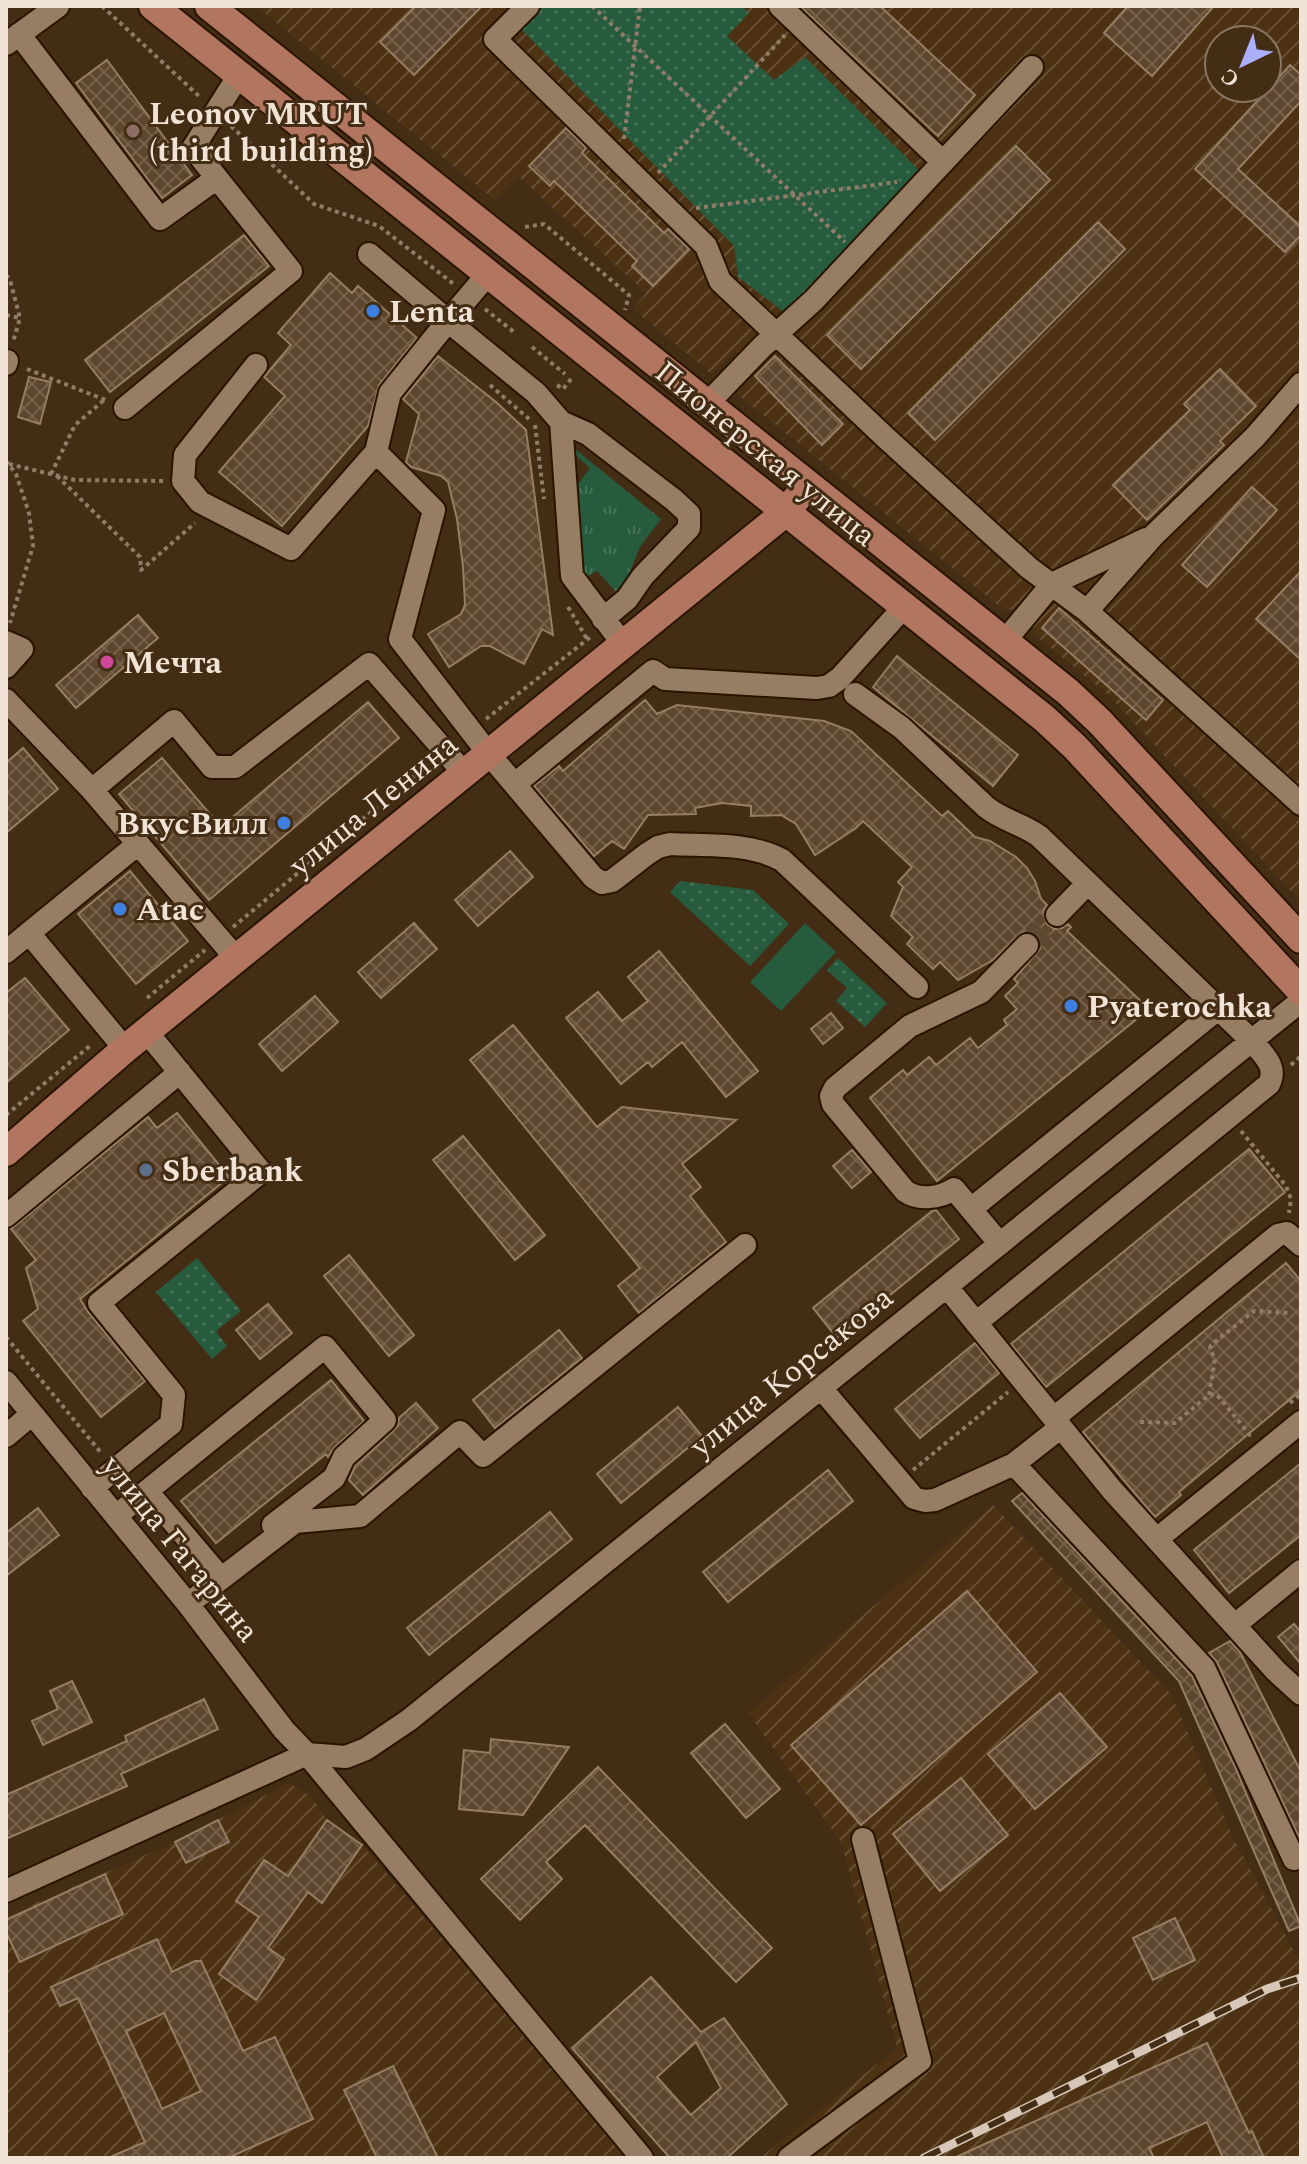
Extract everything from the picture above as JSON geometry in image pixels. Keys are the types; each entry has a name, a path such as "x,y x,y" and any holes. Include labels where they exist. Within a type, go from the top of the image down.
{"main road":[{"name":"Пионерская улица","path":"153,6 1045,719 1075,747 1301,991"},
{"name":"Пионерская улица","path":"209,6 1068,692 1100,722 1301,939"},
{"name":"улица Ленина","path":"6,1152 127,1036 228,948 464,773 499,744 611,629 786,512 808,484"}],"street":[{"path":"58,6 12,39 160,219 217,178"},
{"path":"528,6 495,39 706,246 720,281 1029,568 1087,611 1301,804"},
{"path":"780,6 936,170"},
{"path":"707,404 814,300 1032,67"},
{"path":"114,404 291,271 193,148 239,75"},
{"path":"369,254 536,393 561,422 588,434 689,514 689,528 643,576 611,629 572,576 561,422"},
{"path":"256,365 185,455 183,481 200,502 291,549 376,452 390,393 448,321 476,302 488,274"},
{"path":"1087,611 1154,535 1255,437 1301,384"},
{"path":"376,452 434,510 400,639 471,731 499,744 541,772"},
{"path":"1004,642 1052,584 1154,535"},
{"path":"515,784 541,772 653,671 665,679 817,688 829,686 840,678 904,607"},
{"path":"6,667 13,637"},
{"path":"92,790 174,721 212,767 235,767 369,664 464,773"},
{"path":"855,694 902,728 986,807 1039,836 1252,1041 1271,1066 1273,1075 1269,1084 976,1323"},
{"path":"9,710 92,790 228,948"},
{"path":"499,744 515,784 593,877 602,883 612,881 658,847 670,844 766,852 782,860 917,987"},
{"path":"6,952 138,844"},
{"path":"1057,915 1088,883"},
{"path":"29,933 127,1036 180,1072 261,1172 99,1303 174,1395 171,1424 92,1488"},
{"path":"1000,1244 949,1183 947,1194 922,1198 905,1191 833,1104 831,1096 835,1088 910,1026 981,992 1027,945"},
{"name":"улица Корсакова","path":"307,1754 346,1757 366,1749 409,1720 1301,1001"},
{"path":"971,1209 1218,1009"},
{"path":"6,1216 180,1072"},
{"path":"821,1388 914,1498 935,1500 1014,1464 1057,1422 1278,1235 1294,1239"},
{"path":"184,1600 295,1522 360,1516 460,1432 483,1456 745,1245"},
{"path":"947,1287 1112,1490 1276,1671 1301,1694"},
{"path":"116,1516 325,1347 385,1420 344,1457 334,1478 214,1570 184,1600"},
{"name":"улица Гагарина","path":"6,1382 184,1600 284,1730 642,2158"},
{"path":"6,1436 32,1414"},
{"path":"1157,1539 1301,1422"},
{"path":"1014,1464 1204,1668 1294,1859"},
{"path":"147,1491 214,1570"},
{"path":"1235,1625 1301,1571"},
{"path":"6,1891 307,1754"},
{"path":"789,2158 920,2061 863,1839"}],"path":[{"path":"102,6 314,204 379,226 514,332"},
{"path":"592,6 857,254"},
{"path":"620,162 640,6"},
{"path":"646,187 797,22"},
{"path":"670,211 796,196 936,170"},
{"path":"525,227 544,224 629,295 625,310"},
{"path":"6,275 20,318 7,362 114,404"},
{"path":"6,315 20,318"},
{"path":"532,347 565,374"},
{"path":"480,376 536,425 544,504"},
{"path":"54,475 75,425 114,404"},
{"path":"7,462 75,480 183,481"},
{"path":"7,462 16,474 29,513 33,546 13,637"},
{"path":"54,475 140,557 141,570 211,508"},
{"path":"567,606 587,639"},
{"path":"471,731 587,639 611,629"},
{"path":"146,999 228,948 444,751"},
{"path":"6,1115 127,1036"},
{"path":"1229,1116 1290,1193 1294,1239"},
{"path":"1209,1395 1215,1359 1211,1345 1254,1311 1290,1313"},
{"path":"899,1481 1022,1380"},
{"path":"1140,1422 1175,1423 1209,1395 1215,1394 1249,1434"}],"shaded area":[{"path":"256,6 1301,6 1301,902 1108,695 1034,634 1032,623 1015,609 1004,610 736,393 754,369 735,351 712,374 633,309 646,293 518,176 495,200"},
{"path":"993,1505 1171,1694 1232,1835 1297,1957 1301,1955 1301,2158 760,2158 897,2048 841,1842 748,1713"},
{"path":"289,1783 312,1797 327,1820 362,1845 631,2158 6,2158 6,1916 175,1842"}],"green space":[{"path":"542,6 741,6 749,13 727,36 774,80 805,57 921,172 810,292 784,312 738,277 734,246 521,29"},
{"path":"575,449 661,519 640,547 620,596 597,571 585,578 573,491 590,468 572,452"},
{"path":"680,881 753,890 789,924 750,966 670,892"},
{"path":"805,923 836,952 781,1011 750,982"},
{"path":"838,958 887,1003 865,1027 836,1001 847,988 827,970"},
{"path":"197,1258 241,1311 216,1331 227,1346 212,1359 156,1292"}],"building":[{"path":"416,6 482,6 414,75 380,42"},
{"path":"800,6 880,6 975,95 938,136"},
{"path":"1128,6 1214,6 1152,76 1104,33"},
{"path":"107,60 192,175 162,198 76,83"},
{"path":"1290,65 1301,75 1301,101 1238,169 1301,227 1301,235 1285,252 1195,169 1254,104 1283,104 1283,73"},
{"path":"566,128 586,148 582,153 664,233 668,229 689,249 653,286 632,266 637,261 554,181 550,186 529,166"},
{"path":"1016,146 1050,180 861,369 827,335"},
{"path":"1098,222 1125,249 935,440 908,413"},
{"path":"244,235 269,266 110,392 85,360"},
{"path":"330,273 352,293 358,286 417,338 379,385 368,426 282,526 219,472 285,396 264,377 291,345 278,333"},
{"path":"438,356 526,430 553,635 542,629 524,664 490,646 481,646 449,667 428,634 461,614 465,605 457,519 448,482 441,476 411,467 406,462 419,414 403,399"},
{"path":"775,356 843,424 822,445 755,376"},
{"path":"1220,369 1256,406 1220,441 1224,445 1147,520 1113,485 1190,410 1184,404"},
{"path":"29,377 51,382 40,424 18,417"},
{"path":"1252,487 1277,510 1207,587 1182,565"},
{"path":"1301,571 1301,660 1256,619"},
{"path":"1059,608 1163,700 1146,720 1042,628"},
{"name":"Мечта","path":"138,615 158,638 76,708 56,685"},
{"path":"897,656 1018,755 993,786 873,687"},
{"path":"645,700 657,714 677,705 824,721 851,731 942,816 948,811 975,837 990,841 1016,857 1027,868 1041,899 1047,905 1043,912 1047,924 1054,929 1068,924 1071,927 1067,931 1149,1009 937,1181 870,1098 903,1070 907,1075 929,1057 936,1065 970,1038 978,1048 1007,1025 1004,1020 1017,1009 1005,996 1018,983 1014,979 1040,949 1041,942 1030,931 1023,932 993,960 958,980 940,962 933,969 907,944 913,937 891,916 903,887 898,882 912,867 863,821 815,855 796,824 781,815 751,816 751,806 722,803 695,808 696,814 648,815 624,849 612,841 594,856 534,786 559,766 563,771"},
{"path":"368,702 399,738 209,900 119,794 162,758 221,827"},
{"path":"23,748 58,789 6,833 6,763"},
{"path":"510,851 533,877 478,926 455,900"},
{"path":"130,871 188,941 136,984 78,914"},
{"path":"414,923 437,949 381,998 358,972"},
{"path":"659,951 758,1071 726,1097 682,1042 652,1067 648,1062 621,1084 566,1018 598,992 622,1021 648,1001 628,977"},
{"path":"25,978 69,1030 6,1083 6,993"},
{"path":"315,996 338,1022 282,1071 259,1044"},
{"path":"831,1013 843,1028 823,1044 811,1029"},
{"path":"513,1025 597,1127 622,1107 736,1120 682,1164 701,1187 690,1196 726,1242 639,1313 618,1286 640,1268 470,1060"},
{"path":"177,1113 229,1177 80,1299 145,1381 101,1417 23,1321 38,1309 26,1268 36,1260 11,1229 148,1117 157,1128"},
{"path":"463,1136 545,1235 515,1260 433,1160"},
{"path":"1249,1149 1285,1192 1046,1387 1011,1344"},
{"path":"852,1150 871,1172 852,1188 833,1166"},
{"path":"936,1210 959,1239 837,1338 813,1308"},
{"path":"349,1255 414,1335 389,1356 324,1276"},
{"path":"1286,1263 1301,1281 1301,1390 1179,1492 1181,1495 1155,1517 1083,1432"},
{"path":"268,1304 292,1333 260,1359 236,1330"},
{"path":"559,1330 582,1358 495,1428 473,1400"},
{"path":"975,1343 999,1373 920,1438 895,1409"},
{"path":"331,1380 364,1421 328,1457 326,1454 216,1543 181,1501"},
{"path":"416,1403 438,1428 363,1495 349,1480 355,1466 394,1430 399,1418"},
{"path":"678,1407 702,1436 621,1503 597,1474"},
{"path":"1301,1463 1301,1535 1229,1593 1194,1550"},
{"path":"828,1470 853,1501 728,1602 703,1572"},
{"path":"1022,1493 1192,1676 1236,1769 1301,1926 1289,1931 1179,1681 1012,1501"},
{"path":"38,1508 59,1535 6,1576 6,1533"},
{"path":"550,1512 572,1539 429,1655 407,1628"},
{"path":"967,1591 1037,1672 861,1825 791,1745"},
{"path":"1294,1624 1301,1632 1301,1664 1278,1637"},
{"path":"1230,1641 1240,1652 1301,1772 1301,1841 1217,1662 1209,1653"},
{"path":"72,1681 92,1722 43,1745 32,1721 58,1709 50,1691"},
{"path":"1060,1693 1107,1747 1035,1809 988,1754"},
{"path":"204,1699 218,1729 121,1774 127,1786 6,1839 6,1795 127,1741 125,1736"},
{"path":"725,1724 780,1789 746,1818 691,1753"},
{"path":"491,1739 569,1747 523,1815 459,1809 464,1750 490,1753"},
{"path":"598,1767 772,1948 736,1982 585,1825 546,1862 562,1879 520,1920 481,1879"},
{"path":"961,1778 1008,1835 940,1891 893,1834"},
{"path":"218,1820 229,1842 186,1863 175,1842"},
{"path":"327,1820 362,1845 322,1903 308,1892 268,1948 284,1959 256,2000 219,1974 259,1917 236,1901 264,1860 288,1876"},
{"path":"105,1874 123,1914 20,1962 6,1932 6,1920"},
{"path":"1175,1918 1195,1960 1153,1980 1133,1938"},
{"path":"157,1939 172,1972 201,1961 243,2051 275,2037 313,2119 228,2158 108,2158 145,2142 78,1998 60,2006 51,1987","holes":["164,2013 201,2091 162,2109 126,2031"]},
{"path":"651,1977 701,2032 724,2018 787,2104 727,2158 670,2158 572,2048","holes":["696,2042 721,2088 691,2115 657,2077"]},
{"path":"1207,2043 1264,2158 1223,2158 1207,2122 1149,2148 1154,2158 954,2158"},
{"path":"393,2066 438,2158 377,2158 344,2090"}],"tunnel":[{"path":"1027,945 1057,915"}],"railway":[{"path":"924,2158 1267,1989 1301,1978"}],"place":[{"name":"Leonov MRUT (third building)","path":"133,131"},
{"name":"Lenta","path":"373,311"},
{"name":"Мечта","path":"107,662"},
{"name":"ВкусВилл","path":"284,823"},
{"name":"Atac","path":"120,909"},
{"name":"Pyaterochka","path":"1071,1006"},
{"name":"Sberbank","path":"146,1170"}]}
